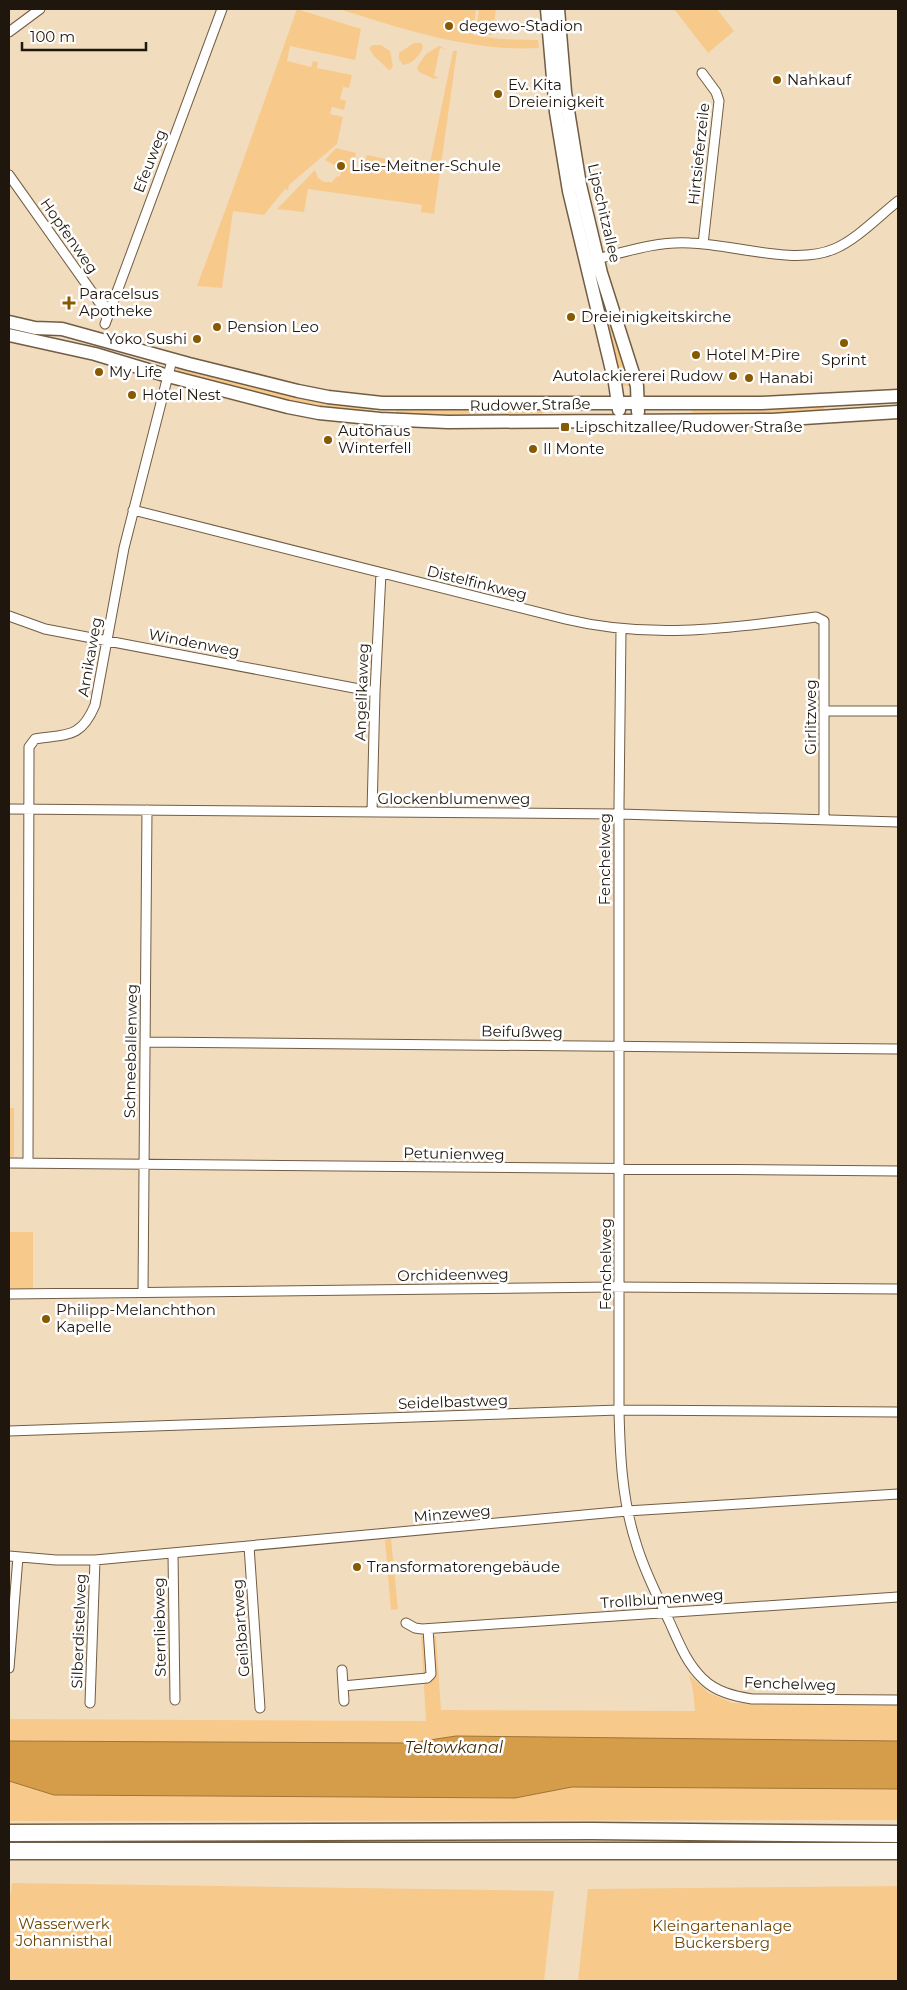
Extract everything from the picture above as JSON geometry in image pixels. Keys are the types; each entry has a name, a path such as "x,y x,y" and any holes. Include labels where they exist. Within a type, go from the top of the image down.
{"highway":[{"path":"9,1833 592,1831 898,1834"},
{"path":"9,1851 898,1851"}],"main road":[{"name":"Lipschitzallee","path":"547,9 621,420"},
{"name":"Lipschitzallee","path":"555,50 558,9"},
{"name":"Lipschitzallee","path":"591,260 637,386 638,420"},
{"name":"Rudower Straße","path":"9,322 100,338 172,360 298,391 328,397 382,403 780,402 898,396"},
{"name":"Rudower Straße","path":"9,335 96,354 168,376 296,409 380,419 433,422 551,420 686,421 800,419 898,412"},
{"path":"847,399 848,416"},
{"path":"380,419 382,403"},
{"path":"551,403 551,420"},
{"path":"686,403 686,421"}],"street":[{"path":"9,32 40,9"},
{"name":"Efeuweg","path":"105,324 222,9"},
{"name":"Hirtsieferzeile","path":"702,73 716,92 719,101 703,244"},
{"name":"Hopfenweg","path":"9,175 99,302 110,309"},
{"path":"591,260 661,244 703,244 796,256 815,254 834,249 849,240 898,201"},
{"path":"96,354 100,338"},
{"name":"Arnikaweg","path":"28,1163 31,743 36,738 68,735 79,729 89,719 98,695 120,566 172,360"},
{"name":"Distelfinkweg","path":"133,510 581,623 621,630 689,631 819,618"},
{"name":"Angelikaweg","path":"372,812 375,692 381,573"},
{"name":"Windenweg","path":"9,616 45,629 375,692"},
{"name":"Girlitzweg","path":"819,618 824,621 824,819"},
{"name":"Fenchelweg","path":"621,630 619,814 619,1410 620,1460 628,1512 636,1543 651,1583 692,1667 704,1680 715,1688 728,1694 752,1699 898,1700"},
{"path":"825,711 898,711"},
{"name":"Glockenblumenweg","path":"9,809 619,814 898,822"},
{"name":"Schneeballenweg","path":"143,1292 147,810"},
{"name":"Beifußweg","path":"145,1042 898,1049"},
{"name":"Petunienweg","path":"9,1163 898,1171"},
{"name":"Orchideenweg","path":"9,1294 620,1287 898,1289"},
{"name":"Seidelbastweg","path":"9,1431 619,1410 898,1412"},
{"name":"Minzeweg","path":"13,1556 95,1560 628,1512 898,1494"},
{"name":"Geißbartweg","path":"249,1546 260,1708"},
{"name":"Sternliebweg","path":"172,1554 175,1700"},
{"path":"9,1668 13,1556"},
{"name":"Silberdistelweg","path":"90,1703 95,1560"},
{"name":"Trollblumenweg","path":"406,1623 415,1628 428,1629 898,1597"},
{"path":"343,1686 427,1678 431,1674 428,1629"},
{"path":"342,1670 344,1701"}],"green space":[{"path":"297,9 361,29 355,60 290,46 287,61 311,67 313,61 318,62 317,68 352,75 349,88 343,87 340,99 346,101 344,110 332,107 330,114 343,117 337,144 289,185 288,190 285,189 264,215 233,211 222,288 197,286 229,200"},
{"path":"339,9 476,9 473,35 500,39 538,40 539,48 514,48 463,43 412,31"},
{"path":"479,9 496,10 492,35 476,33"},
{"path":"674,9 717,9 734,31 708,53"},
{"path":"414,43 421,43 422,49 413,61 403,65 399,59 399,53"},
{"path":"373,45 381,45 390,51 393,66 391,69 389,70 374,56 369,48"},
{"path":"439,46 446,49 440,48 434,76 439,77 434,79 419,72 417,67 426,54"},
{"path":"453,51 457,51 434,214 421,212 422,205 308,189 304,212 277,209 315,170 318,178 324,182 332,182 336,177 340,176 340,168 325,160 336,148 356,153 353,168 363,170 367,155 395,161 394,167 399,168 401,162 407,163 406,170 419,173 421,166 429,168"},
{"path":"597,275 632,386 621,386 593,276"},
{"path":"177,368 294,397 372,408 374,411 357,411 293,401 180,372 177,371"},
{"path":"824,407 825,412 693,415 691,412 695,409"},
{"path":"396,410 543,410 545,412 539,415 396,415"},
{"path":"9,1108 14,1108 14,1157 9,1157"},
{"path":"9,1232 33,1232 33,1289 9,1289"},
{"path":"391,1539 398,1609 391,1610 385,1540"},
{"path":"421,1636 436,1636 441,1710 695,1711 689,1675 709,1693 733,1703 898,1704 898,1741 456,1736 410,1743 9,1741 9,1719 426,1721"},
{"path":"9,1781 54,1795 515,1798 572,1787 898,1789 898,1820 9,1821"},
{"name":"Wasserwerk Johannisthal","path":"12,1883 554,1891 544,1981 9,1981 9,1907"},
{"name":"Kleingartenanlage Buckersberg","path":"898,1886 898,1981 578,1981 588,1889"}],"water":[{"name":"Teltowkanal","path":"456,1736 898,1741 898,1789 572,1787 515,1798 54,1795 9,1781 9,1741 410,1743"}],"place":[{"name":"degewo-Stadion","path":"449,26"},
{"name":"Nahkauf","path":"777,80"},
{"name":"Ev. Kita Dreieinigkeit","path":"498,94"},
{"name":"Lise-Meitner-Schule","path":"341,166"},
{"name":"Paracelsus Apotheke","path":"69,303"},
{"name":"Dreieinigkeitskirche","path":"571,317"},
{"name":"Pension Leo","path":"217,327"},
{"name":"Yoko Sushi","path":"197,339"},
{"name":"Sprint","path":"844,343"},
{"name":"Hotel M-Pire","path":"696,355"},
{"name":"My Life","path":"99,372"},
{"name":"Autolackiererei Rudow","path":"733,376"},
{"name":"Hanabi","path":"749,378"},
{"name":"Hotel Nest","path":"132,395"},
{"name":"Lipschitzallee/Rudower Straße","path":"565,427"},
{"name":"Autohaus Winterfell","path":"328,440"},
{"name":"Il Monte","path":"533,449"},
{"name":"Philipp-Melanchthon Kapelle","path":"46,1319"},
{"name":"Transformatorengebäude","path":"357,1567"}]}
